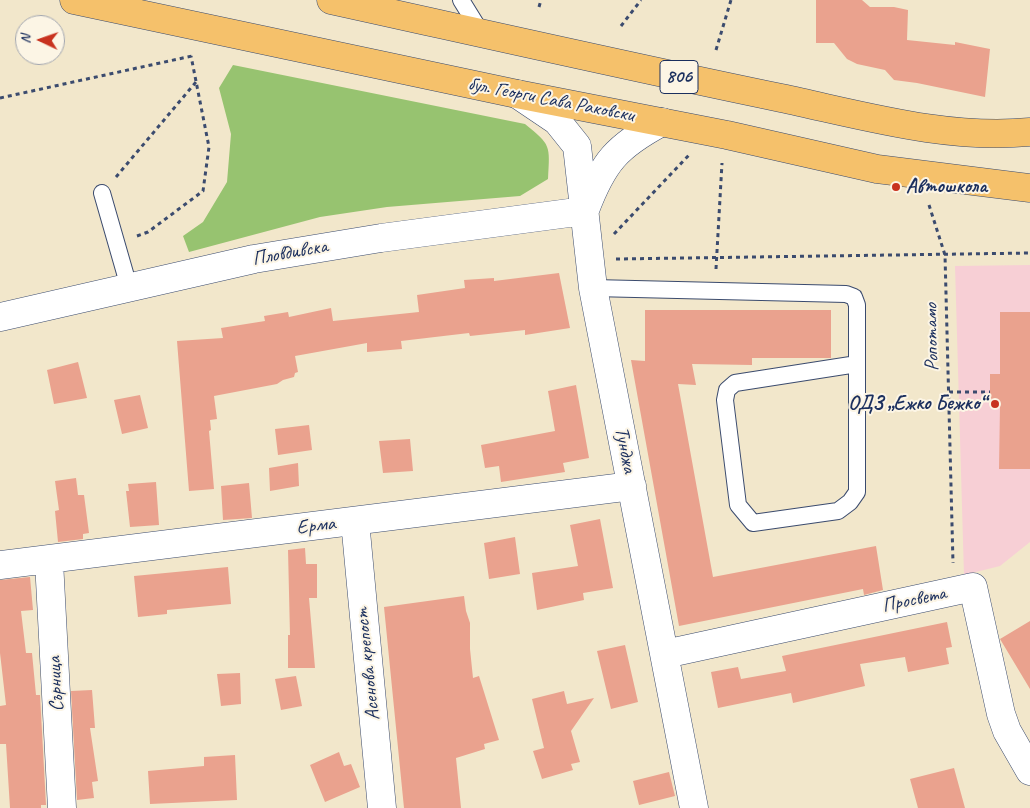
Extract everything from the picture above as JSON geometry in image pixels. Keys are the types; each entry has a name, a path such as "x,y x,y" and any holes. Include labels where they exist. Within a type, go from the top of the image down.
{"main road":[{"name":"бул. Георги Сава Раковски","path":"74,0 517,94 662,122 877,170 1030,188"},
{"name":"806","path":"331,0 482,34 921,126 960,133 1000,135 1030,132"}],"street":[{"path":"517,94 557,121 577,146 584,211"},
{"name":"Тунджа","path":"662,122 637,136 610,159 596,181 584,211 593,288 694,808"},
{"name":"Пловдивска","path":"0,316 129,286 318,247 584,211"},
{"name":"Ерма","path":"0,565 632,486"},
{"name":"Асенова крепост","path":"355,521 382,808"},
{"name":"Сърница","path":"49,560 62,808"},
{"name":"Просвета","path":"664,654 973,587 1001,714 1007,731 1030,771"}],"lane":[{"path":"461,0 482,34"},
{"path":"102,193 129,286"},
{"path":"593,288 846,294 854,297 857,305 857,364 857,492 850,502 838,512 753,523 738,505 725,400 727,390 735,383 857,364"}],"path":[{"path":"539,7 541,0"},
{"path":"621,26 641,0"},
{"path":"716,50 731,0"},
{"path":"0,98 200,55"},
{"path":"117,243 148,232 203,191 209,147 191,56"},
{"path":"102,193 196,82"},
{"path":"590,259 694,149"},
{"path":"717,291 715,258 722,163"},
{"name":"Ропотамо","path":"929,205 945,255 954,591"},
{"path":"590,259 1030,253"},
{"path":"949,392 990,392"}],"shaded area":[{"name":"ОДЗ „Ежко Бежко“","path":"1030,265 1030,542 1000,566 964,575 955,266"}],"green space":[{"path":"233,65 525,124 540,137 547,147 549,159 548,179 520,196 387,207 320,217 189,252 183,236 203,222 227,182 231,134 219,88"}],"building":[{"path":"816,0 862,0 870,7 894,7 908,10 907,40 955,45 955,42 990,49 985,97 894,80 885,70 857,64 847,59 834,43 816,43"},
{"path":"559,273 570,328 525,335 525,330 470,336 469,333 401,341 402,349 367,352 367,343 295,356 298,372 295,373 294,377 277,384 214,396 217,419 210,420 211,430 209,431 214,489 189,491 177,341 223,338 221,328 265,321 264,316 288,312 289,317 331,308 333,321 419,312 417,295 465,288 464,280 494,278 494,281"},
{"path":"645,310 831,310 831,358 752,358 752,365 692,364 696,385 678,384 713,577 876,546 883,590 864,595 863,589 679,626 631,360 645,361"},
{"path":"1000,312 1030,312 1030,469 999,469 1000,406 990,406 990,374 1000,374"},
{"path":"78,362 87,398 54,404 47,370"},
{"path":"576,385 589,458 563,463 565,472 501,482 499,466 485,468 481,445 555,431 548,391"},
{"path":"140,395 148,428 122,434 114,400"},
{"path":"309,425 312,450 278,455 275,429"},
{"path":"410,439 413,471 383,473 379,441"},
{"path":"298,463 299,486 270,491 269,468"},
{"path":"76,478 78,495 84,495 89,533 83,534 83,539 58,542 55,511 59,510 55,481"},
{"path":"156,482 159,525 130,527 126,491 129,491 128,484"},
{"path":"249,483 252,518 223,520 221,486"},
{"path":"600,519 613,588 583,593 584,600 537,610 532,573 578,566 570,525"},
{"path":"515,537 520,574 489,579 484,543"},
{"path":"305,548 306,564 317,564 317,598 309,598 315,668 288,668 288,635 290,635 288,550"},
{"path":"228,567 231,604 167,610 167,614 138,617 134,576"},
{"path":"30,577 33,610 21,611 26,653 32,653 36,695 40,695 46,805 41,805 41,808 10,808 6,744 0,744 0,706 6,705 0,653 0,580"},
{"path":"464,596 470,623 473,678 479,676 499,740 484,744 485,749 456,758 461,808 404,808 384,607"},
{"path":"1030,621 1030,689 1000,639"},
{"path":"947,622 952,647 946,648 949,664 908,672 905,657 860,664 865,686 793,703 791,693 718,708 711,672 738,667 741,679 786,671 782,656"},
{"path":"625,645 638,702 611,709 597,651"},
{"path":"240,673 241,704 221,706 217,674"},
{"path":"296,676 302,706 281,710 275,679"},
{"path":"92,690 95,728 90,728 98,781 92,782 94,798 77,800 71,691"},
{"path":"564,691 567,704 594,698 571,731 580,762 571,764 573,770 542,779 533,751 544,748 532,699"},
{"path":"339,752 344,766 351,764 360,787 325,802 310,765"},
{"path":"235,755 237,800 150,804 148,771 204,766 204,757"},
{"path":"954,768 965,808 918,808 910,779"},
{"path":"669,772 675,796 639,805 633,781"}],"place":[{"name":"Автошкола","path":"896,187"},
{"name":"ОДЗ „Ежко Бежко“","path":"995,404"}]}
